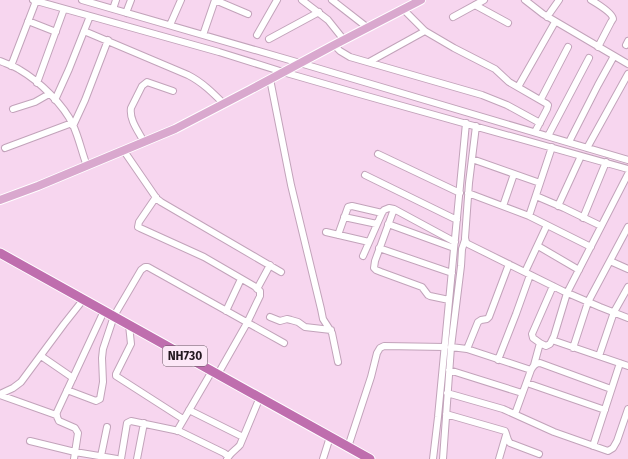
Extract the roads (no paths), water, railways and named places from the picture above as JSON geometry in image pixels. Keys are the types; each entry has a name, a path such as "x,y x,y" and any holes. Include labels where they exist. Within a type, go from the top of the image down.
{"highway":[{"name":"NH730","path":"0,253 370,459"}],"main road":[{"path":"0,200 38,186 175,129 419,0"}],"street":[{"path":"11,66 35,0 628,169"},
{"path":"82,0 628,160"},
{"path":"113,9 116,0"},
{"path":"126,13 131,0"},
{"path":"170,25 181,0"},
{"path":"203,35 215,0 248,14"},
{"path":"257,35 277,0"},
{"path":"302,0 328,20 344,40"},
{"path":"332,0 368,28"},
{"path":"453,17 484,0"},
{"path":"525,0 555,22 628,64"},
{"path":"547,17 559,0"},
{"path":"591,0 608,12 613,19 598,47"},
{"path":"475,5 508,23"},
{"path":"37,83 64,9"},
{"path":"404,9 425,31 495,69 509,82 541,99 547,104 548,105 535,132"},
{"path":"269,39 319,12"},
{"path":"55,100 90,16"},
{"path":"28,21 56,32"},
{"path":"518,87 555,22"},
{"path":"84,31 194,78 209,89 224,104"},
{"path":"369,62 425,31"},
{"path":"5,148 72,124 108,40"},
{"path":"334,44 344,54 350,57 482,95 507,105 540,122"},
{"path":"541,99 568,47"},
{"path":"569,142 614,56"},
{"path":"548,136 589,58"},
{"path":"0,61 20,70 37,83 64,110 72,124 87,166"},
{"path":"587,148 628,74"},
{"path":"270,79 291,185 323,319 331,330 338,362"},
{"path":"144,142 132,119 131,112 131,108 142,86 147,82 173,91"},
{"path":"13,109 35,102 49,94"},
{"path":"443,459 449,370 449,300 466,123"},
{"path":"433,459 448,347 462,266 462,249 465,240 468,193 476,126"},
{"path":"529,216 552,147"},
{"path":"124,151 156,197 166,206 281,272"},
{"path":"378,154 460,193"},
{"path":"558,206 581,156"},
{"path":"472,160 540,183"},
{"path":"583,218 606,162"},
{"path":"503,206 514,174"},
{"path":"553,286 532,334 533,338 540,343 548,345 552,340 567,293 628,174"},
{"path":"365,175 457,220"},
{"path":"468,193 529,216 591,247"},
{"path":"536,196 601,226"},
{"path":"156,197 139,222 138,227 204,257 260,291 260,296 247,323 183,418 177,431"},
{"path":"338,235 346,210 350,206 382,213"},
{"path":"363,256 382,213 386,208 394,209 455,245"},
{"path":"394,209 379,248 374,265 376,270 422,287 430,296 449,300"},
{"path":"344,217 377,224"},
{"path":"388,224 455,245"},
{"path":"498,360 516,314 528,273 547,225"},
{"path":"573,348 588,302 628,227"},
{"path":"326,232 369,242"},
{"path":"465,240 468,244 567,293 628,318"},
{"path":"621,240 628,243"},
{"path":"538,246 579,270"},
{"path":"379,248 452,273"},
{"path":"610,261 628,269"},
{"path":"467,349 479,320 487,319 489,317 509,264"},
{"path":"257,289 270,265"},
{"path":"67,390 96,401 100,399 102,382 102,355 114,316 141,270 145,267 148,267 284,343"},
{"path":"226,311 241,279"},
{"path":"599,356 614,312 626,296 628,287"},
{"path":"0,394 14,388 21,382 83,300"},
{"path":"56,416 104,311"},
{"path":"270,317 280,321 287,319 298,322 305,327 331,330"},
{"path":"129,325 132,344 116,376 183,418"},
{"path":"552,340 628,366"},
{"path":"515,414 540,343"},
{"path":"348,447 371,377 377,353 380,348 384,346 448,347 467,349 498,360 532,368"},
{"path":"41,356 73,378"},
{"path":"593,446 620,363"},
{"path":"532,368 536,364 540,364 611,389"},
{"path":"449,370 522,393"},
{"path":"526,383 605,410"},
{"path":"447,393 503,409 554,432 608,451 613,448 617,441 628,409"},
{"path":"0,394 56,416 59,421 75,428 78,436 74,459"},
{"path":"121,459 127,423 131,420 177,431 224,453 227,458 238,448 260,397"},
{"path":"189,410 243,437"},
{"path":"446,414 505,431 508,442 539,454"},
{"path":"137,459 144,423"},
{"path":"101,456 107,427"},
{"path":"500,459 506,433"},
{"path":"324,459 330,437"},
{"path":"30,441 75,452 117,459"}]}
